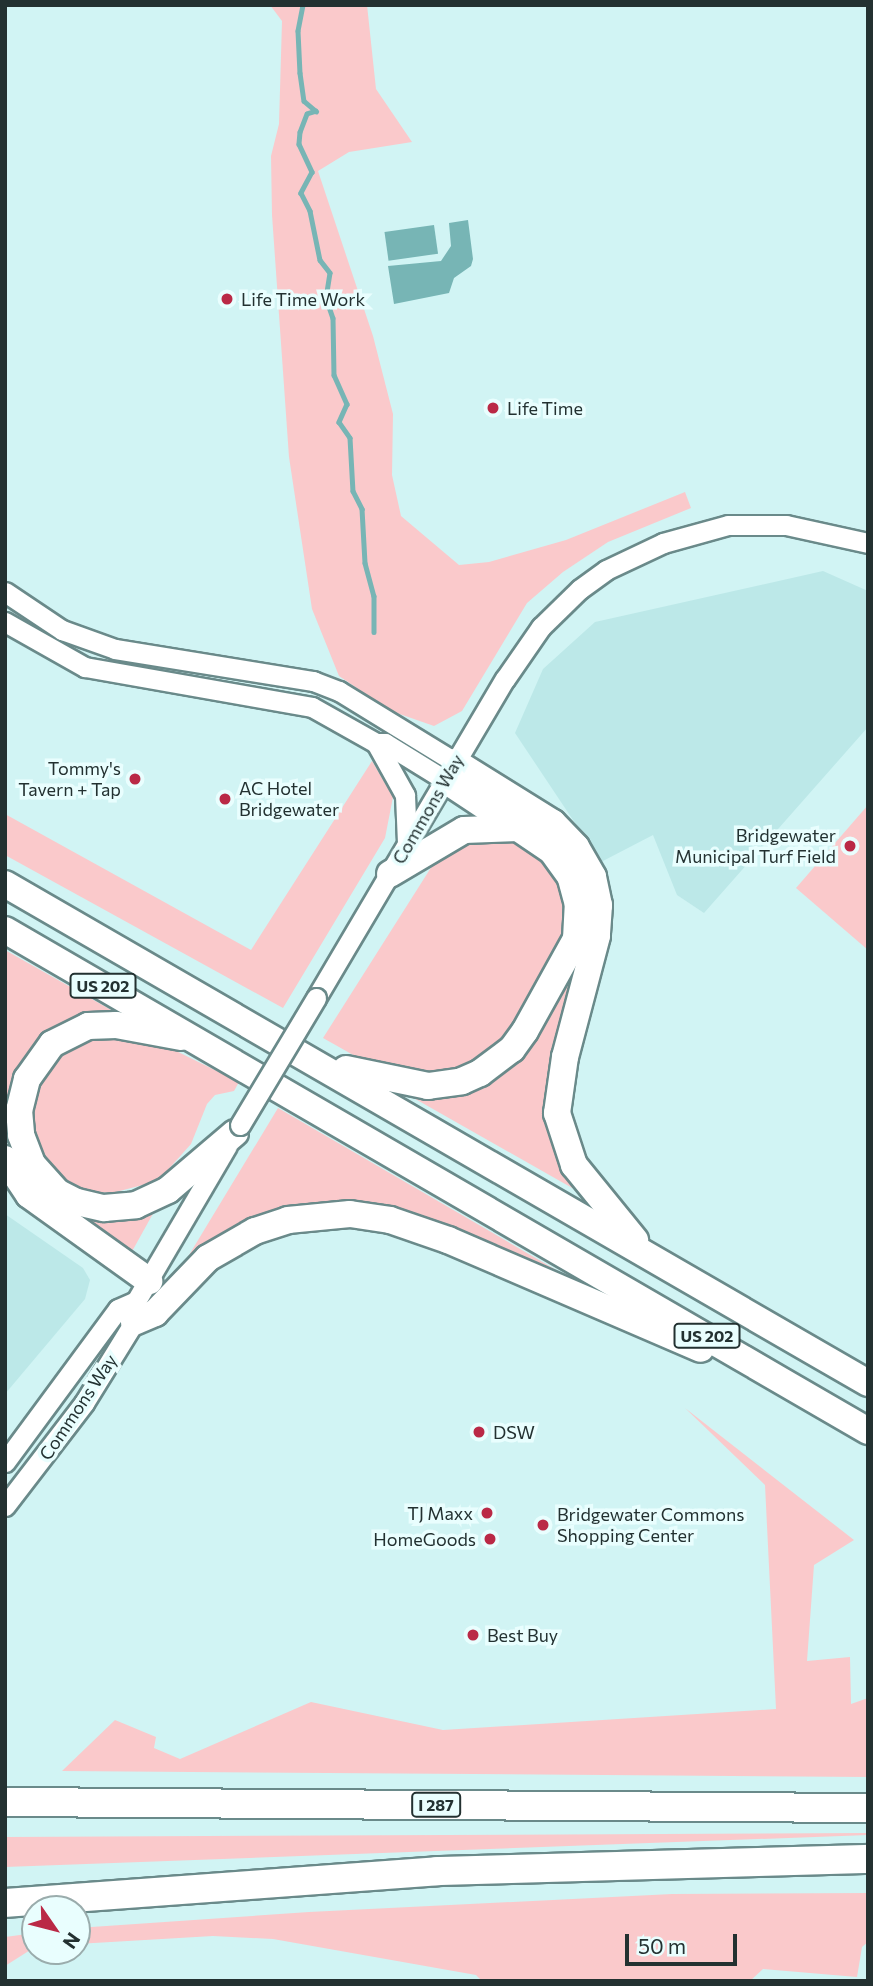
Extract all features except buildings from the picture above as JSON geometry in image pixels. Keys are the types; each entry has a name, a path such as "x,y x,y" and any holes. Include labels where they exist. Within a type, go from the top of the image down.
{"highway":[{"path":"312,1059 391,1082 428,1086 462,1082 480,1073 512,1049 561,971 578,922 575,889 561,862 540,841 517,828 450,771"},
{"path":"450,771 553,823 576,846 593,877 599,905 597,936 565,1057 558,1113 574,1166 644,1253"},
{"path":"390,874 464,830 517,828"},
{"name":"US 202","path":"5,884 312,1059 868,1383"},
{"name":"US 202","path":"5,930 201,1041 868,1431"},
{"path":"201,1041 116,1025 71,1032 52,1044 27,1079 19,1110 25,1150 57,1192 90,1206 120,1208 168,1190 237,1129"},
{"path":"5,1159 29,1195 139,1302 155,1313 208,1258 255,1231 330,1214 368,1216 448,1240 802,1392"},
{"name":"I 287","path":"5,1802 868,1808"},
{"path":"5,1903 437,1871 868,1859"}],"street":[{"name":"Commons Way","path":"5,1506 66,1430 237,1129 450,771 541,628 580,589 627,559 693,533 750,524 822,530 868,543"},
{"path":"5,592 62,630 115,649 313,681 339,691 450,771"},
{"path":"5,622 85,667 299,704 376,743 385,743 450,771"},
{"path":"376,743 405,797 407,845"},
{"name":"Commons Way","path":"5,1462 118,1309 139,1302"}],"shaded area":[{"path":"270,5 367,5 376,89 412,142 349,152 318,171 373,336 393,414 392,475 401,516 459,565 489,562 566,540 685,492 691,508 608,542 563,572 527,603 462,711 434,726 391,711 339,676 312,609 289,457 272,215 271,156 279,124 282,21"},
{"path":"468,220 473,259 471,266 454,278 449,293 394,304 388,266 441,261 451,246 449,223"},
{"path":"434,225 438,254 389,261 384,232"},
{"path":"823,571 868,591 868,727 704,913 677,895 653,835 601,862 515,733 543,669 595,622"},
{"path":"372,761 393,797 385,838 283,1008 5,855 5,814 251,950"},
{"name":"Bridgewater Municipal Turf Field","path":"868,805 868,950 796,888"},
{"path":"494,832 533,846 563,880 570,922 506,1045 474,1066 436,1079 387,1074 323,1038 432,866 428,860 440,849"},
{"path":"591,939 551,1069 574,1189 403,1092 477,1085"},
{"path":"5,950 120,1015 69,1025 43,1042 16,1082 11,1114 21,1161 50,1197 96,1216 119,1217 155,1210 130,1255 38,1193 14,1157 5,1120"},
{"path":"92,1033 160,1043 239,1082 234,1091 215,1095 207,1104 191,1144 154,1182 112,1193 75,1191 59,1181 32,1142 31,1091 63,1048"},
{"path":"278,1108 594,1292 416,1218 279,1215 186,1260"},
{"path":"5,1214 83,1268 90,1280 85,1299 5,1394"},
{"path":"685,1408 854,1540 814,1565 807,1661 850,1657 851,1704 868,1698 868,1777 62,1771 115,1720 156,1737 154,1748 180,1759 311,1702 443,1730 776,1709 765,1485"},
{"path":"868,1835 5,1867 5,1837"},
{"path":"868,1893 868,1942 862,1947 857,1977 763,1969 750,1981 482,1981 476,1975 273,1939 213,1936 91,1943 91,1927 309,1912 672,1894"},
{"path":"21,1935 21,1956 5,1966 5,1937"}],"waterway":[{"path":"303,5 298,31 300,73 304,101 316,111 307,114 300,132 299,144 312,172 301,193 310,211 320,260 330,273 326,298 333,318 334,375 347,404 339,422 350,438 353,491 362,509 365,563 374,596 374,632"}],"place":[{"name":"Life Time Work","path":"227,299"},
{"name":"Life Time","path":"493,408"},
{"name":"Tommy's Tavern + Tap","path":"135,779"},
{"name":"AC Hotel Bridgewater","path":"225,799"},
{"name":"Bridgewater Municipal Turf Field","path":"850,846"},
{"name":"DSW","path":"479,1432"},
{"name":"TJ Maxx","path":"487,1513"},
{"name":"Bridgewater Commons Shopping Center","path":"543,1525"},
{"name":"HomeGoods","path":"490,1539"},
{"name":"Best Buy","path":"473,1635"}]}
